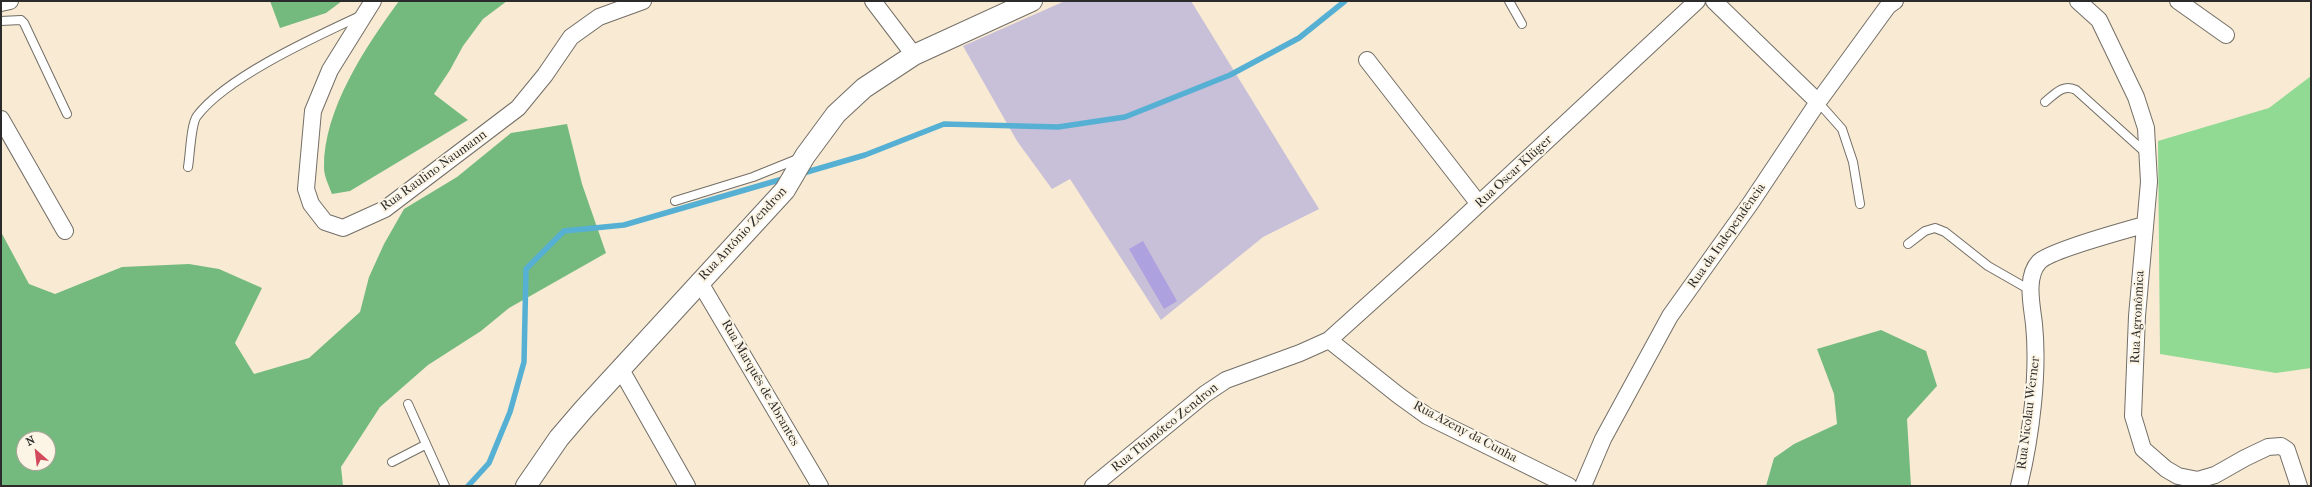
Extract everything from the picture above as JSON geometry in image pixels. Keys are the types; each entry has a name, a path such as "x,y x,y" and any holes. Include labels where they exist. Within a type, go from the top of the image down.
{"street":[{"path":"1,3 10,1"},
{"name":"Rua Raulino Naumann","path":"370,7 330,70 313,111 306,189 311,204 325,222 343,228 385,209 518,108 545,75 571,37 599,17 643,1"},
{"path":"874,1 914,55"},
{"name":"Rua Antônio Zendron","path":"526,486 559,438 797,170 836,114 864,88 914,55 1032,1"},
{"name":"Rua Oscar Klüger","path":"1329,340 1479,204 1697,1"},
{"path":"1714,1 1818,102"},
{"name":"Rua da Independência","path":"1583,486 1603,438 1670,316 1750,204 1818,102 1888,6 1895,1"},
{"name":"Rua Agronômica","path":"2078,1 2099,20 2117,54 2136,97 2146,128 2149,156 2149,182 2137,316 2132,416 2143,449 2166,469 2178,476 2198,480 2216,475 2232,465 2268,448 2281,446 2287,450 2299,486"},
{"path":"2178,1 2226,35"},
{"path":"1367,60 1479,204"},
{"path":"1,119 65,231"},
{"name":"Rua Nicolau Werner","path":"2019,486 2023,470 2035,384 2036,345 2030,290 2034,270 2039,261 2055,253 2144,225"},
{"name":"Rua Marquês de Abrantes","path":"699,281 820,486"},
{"name":"Rua Thimóteo Zendron","path":"1093,486 1205,394 1226,380 1300,353 1329,340"},
{"name":"Rua Azeny da Cunha","path":"1329,340 1427,416 1569,486"},
{"path":"620,368 687,486"},
{"path":"2220,486 2232,465"}],"lane":[{"path":"1509,1 1522,24"},
{"path":"188,167 195,117 223,91 316,36 370,7"},
{"path":"1,21 21,20 24,23 67,114"},
{"path":"2044,102 2063,88 2070,87 2149,156"},
{"path":"1818,102 1842,129 1853,162 1860,204"},
{"path":"675,201 753,177 797,170"},
{"path":"1908,244 1926,231 1935,228 1945,232 1988,266 2030,290"},
{"path":"408,404 424,445 445,486"},
{"path":"392,462 424,445"}],"shaded area":[{"path":"1065,1 1191,1 1319,209 1263,237 1161,320 1070,179 1052,189 1017,141 963,46"}],"green space":[{"path":"270,1 342,1 326,13 280,28"},
{"path":"399,1 507,1 483,19 463,46 450,70 434,94 468,120 350,191 332,194 324,171 326,146 331,124 349,80 361,58"},
{"path":"2311,76 2311,368 2276,373 2160,354 2158,141 2269,108"},
{"path":"567,124 582,184 606,253 509,308 481,331 428,365 380,407 341,467 343,486 1,486 1,232 29,284 55,294 122,267 189,264 219,269 262,288 235,343 254,374 309,358 360,312 369,277 384,244 404,209 457,177 511,133"},
{"path":"1881,330 1926,351 1937,386 1907,419 1911,486 1766,486 1774,458 1794,444 1837,424 1834,394 1817,349"}],"building":[{"path":"1143,241 1177,301 1164,309 1129,249"}],"waterway":[{"path":"800,174 865,155 944,124 1058,127 1125,117 1230,75 1299,38 1345,1"},
{"path":"468,486 489,463 510,412 524,362 526,269 564,231 624,225 786,178"}]}
